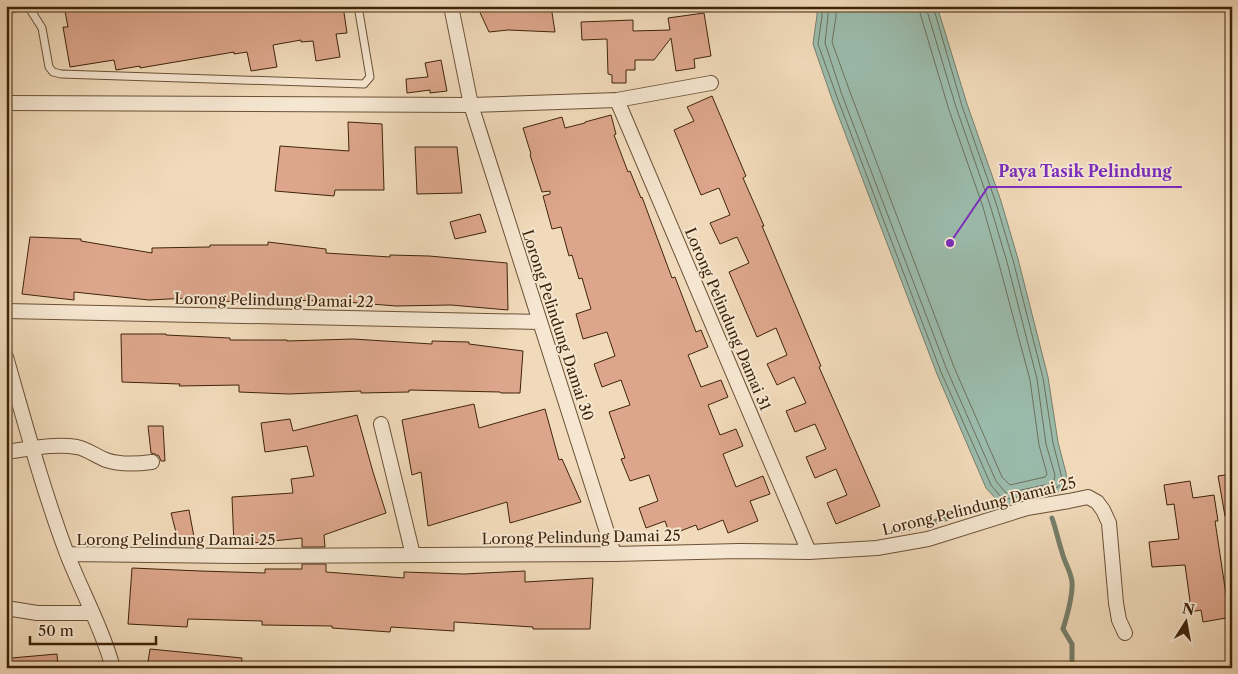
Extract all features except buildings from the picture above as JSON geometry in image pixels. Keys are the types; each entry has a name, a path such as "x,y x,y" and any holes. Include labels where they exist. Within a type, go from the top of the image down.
{"street":[{"name":"Lorong Pelindung Damai 30","path":"451,6 471,105 614,554"},
{"path":"6,102 471,105 617,100 711,83"},
{"name":"Lorong Pelindung Damai 31","path":"617,100 809,552"},
{"name":"Lorong Pelindung Damai 22","path":"6,311 540,322"},
{"path":"6,357 10,385 67,554 107,647 113,668"},
{"path":"381,424 413,555"},
{"path":"6,452 32,448 71,446 106,460 120,463 152,462"},
{"name":"Lorong Pelindung Damai 25","path":"67,554 236,556 809,552 877,548 928,539 1027,508 1088,497 1097,502 1109,524 1116,603 1120,620 1126,633"},
{"path":"6,608 37,613 92,613"}],"lane":[{"path":"6,10 27,6 42,28 49,66 53,72 61,74 364,84 370,77 358,6"}],"water":[{"path":"817,6 937,6 1018,259 1048,377 1058,442 1066,473 1067,482 1063,490 1052,495 1005,505 999,502 986,488 937,374 832,99 813,44"}],"waterway":[{"path":"898,531 983,509 999,502"},
{"path":"1052,518 1072,582 1071,599 1063,629 1072,644 1072,668"}],"place":[{"name":"Paya Tasik Pelindung","path":"950,243"}]}
